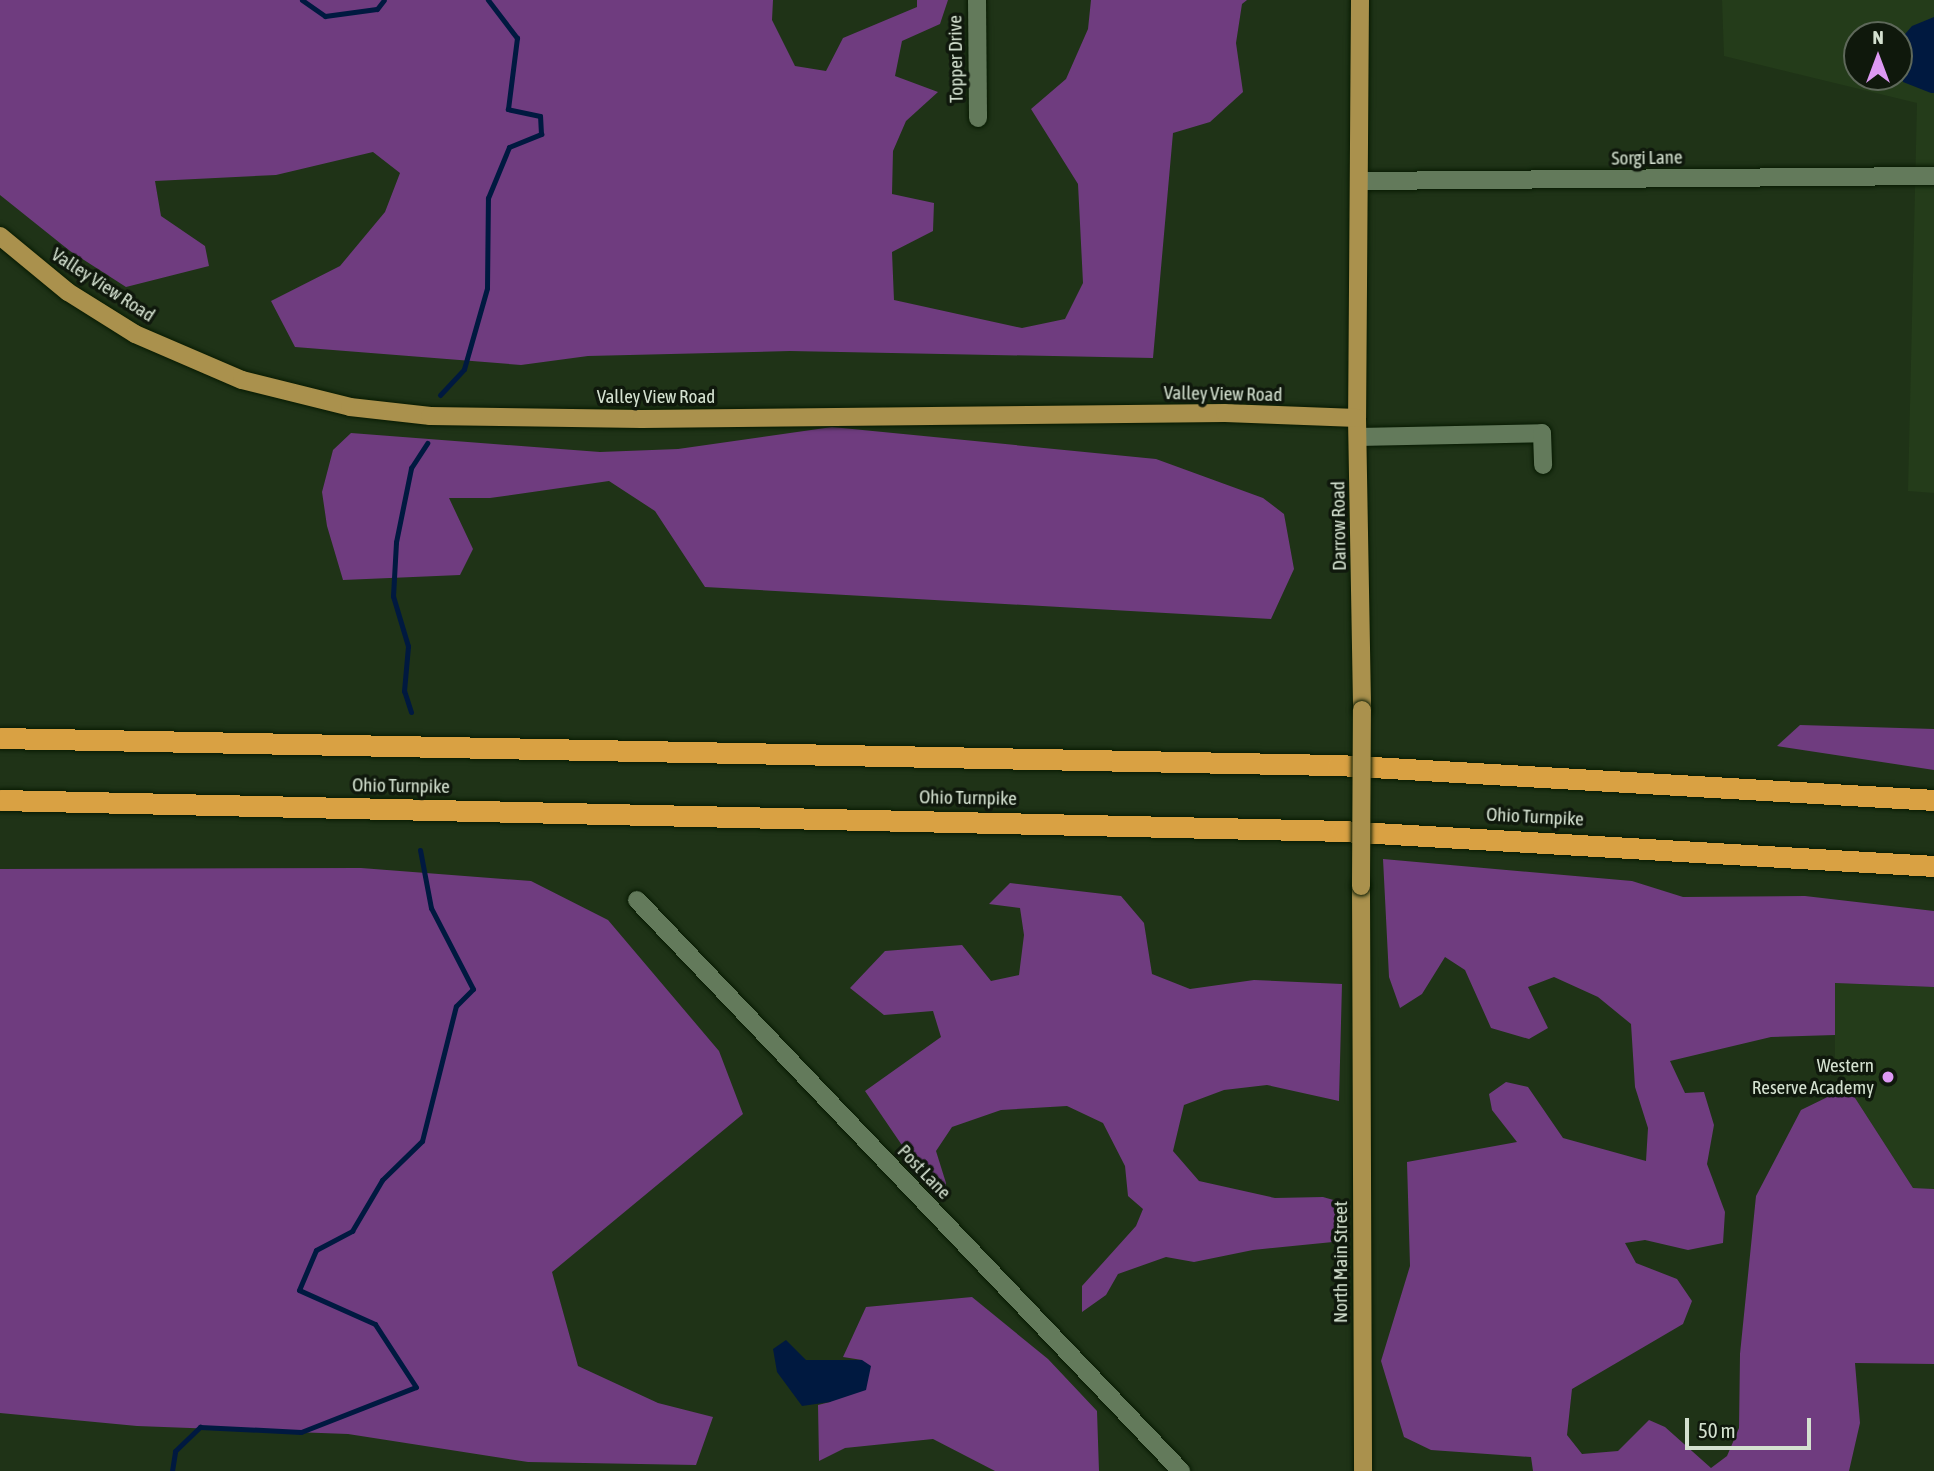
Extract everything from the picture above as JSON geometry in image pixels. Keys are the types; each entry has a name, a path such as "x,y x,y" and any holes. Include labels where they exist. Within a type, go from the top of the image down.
{"highway":[{"name":"Ohio Turnpike","path":"0,738 1338,765 1934,800"},
{"name":"Ohio Turnpike","path":"0,800 1342,831 1934,866"}],"main road":[{"name":"Darrow Road","path":"1360,0 1357,418 1362,709 1360,1052"},
{"name":"Valley View Road","path":"0,236 68,292 135,334 242,380 351,407 430,416 642,419 1225,413 1357,418"},
{"name":"North Main Street","path":"1360,1052 1363,1471"}],"street":[{"name":"Topper Drive","path":"977,0 978,118"},
{"name":"Sorgi Lane","path":"1360,181 1934,176"},
{"path":"1358,437 1542,432 1543,465"},
{"name":"Post Lane","path":"637,900 1181,1471"}],"shaded area":[{"path":"0,0 773,0 772,20 795,66 826,71 843,38 917,7 917,0 948,0 940,24 902,41 895,76 938,92 906,121 893,151 892,194 934,203 933,231 892,252 894,300 1022,328 1065,319 1083,283 1078,184 1031,109 1066,79 1088,29 1091,0 1247,0 1242,4 1236,43 1243,92 1210,122 1173,133 1153,358 790,351 588,356 521,365 295,347 271,301 340,266 385,212 400,173 373,152 276,175 155,181 161,216 205,246 209,266 126,287 70,251 0,195"},
{"path":"1722,0 1934,0 1934,493 1908,491 1917,103 1868,91 1913,91 1913,21 1843,21 1843,85 1724,56"},
{"path":"832,427 1156,459 1263,498 1284,514 1294,569 1271,619 705,587 655,511 609,481 490,498 449,498 473,549 460,575 343,580 327,526 322,492 333,450 351,433 600,452 678,449"},
{"path":"1800,725 1934,729 1934,770 1777,746"},
{"path":"1383,859 1632,881 1683,897 1805,896 1934,911 1934,987 1835,983 1835,1035 1771,1037 1670,1061 1685,1093 1704,1092 1714,1125 1707,1164 1725,1212 1723,1243 1688,1250 1645,1240 1625,1243 1636,1263 1677,1279 1692,1301 1683,1324 1572,1389 1567,1435 1582,1454 1618,1451 1649,1420 1665,1427 1711,1468 1727,1456 1739,1428 1740,1354 1756,1196 1801,1110 1848,1087 1913,1188 1934,1189 1934,1364 1855,1363 1860,1423 1849,1471 1533,1471 1531,1457 1431,1450 1404,1437 1381,1361 1410,1266 1407,1162 1517,1142 1492,1110 1489,1094 1506,1082 1528,1087 1563,1138 1646,1161 1648,1128 1635,1087 1631,1024 1598,997 1554,977 1528,987 1548,1028 1529,1039 1491,1028 1465,970 1445,957 1422,994 1400,1008 1389,977"},
{"path":"361,868 531,881 608,920 719,1051 743,1114 552,1272 578,1366 658,1403 713,1417 696,1465 528,1462 348,1434 137,1426 0,1413 0,869"},
{"path":"1010,883 1121,896 1144,923 1152,974 1190,989 1254,980 1342,984 1339,1101 1267,1085 1224,1090 1184,1105 1173,1151 1199,1181 1275,1198 1323,1197 1344,1203 1343,1241 1253,1250 1194,1262 1166,1257 1118,1274 1106,1295 1082,1312 1082,1286 1136,1226 1143,1209 1128,1196 1125,1166 1103,1123 1067,1106 1001,1110 952,1127 936,1151 946,1183 944,1194 927,1182 865,1091 941,1037 933,1011 884,1015 850,988 885,951 962,945 991,981 1019,975 1024,935 1020,908 989,904"},
{"name":"Western Reserve Academy","path":"1835,983 1934,987 1934,1189 1913,1188 1835,1067"},
{"path":"972,1297 1048,1359 1097,1411 1099,1471 995,1471 933,1439 845,1448 819,1461 818,1405 830,1402 862,1360 843,1357 866,1307"}],"water":[{"path":"1934,17 1934,93 1913,86 1913,26"},
{"path":"786,1340 806,1360 862,1360 871,1366 866,1390 830,1402 802,1406 777,1372 773,1349"}],"waterway":[{"path":"302,0 325,16 377,9 384,0"},
{"path":"440,395 464,369 487,288 488,198 509,147 541,134 540,116 508,109 517,38 488,0"},
{"path":"411,712 404,691 408,646 393,596 396,542 411,468 427,443"},
{"path":"172,1471 175,1451 200,1427 301,1432 416,1387 375,1324 299,1290 316,1250 352,1231 382,1180 422,1141 456,1006 473,989 431,908 420,850"}],"place":[{"name":"Western Reserve Academy","path":"1888,1077"}]}
